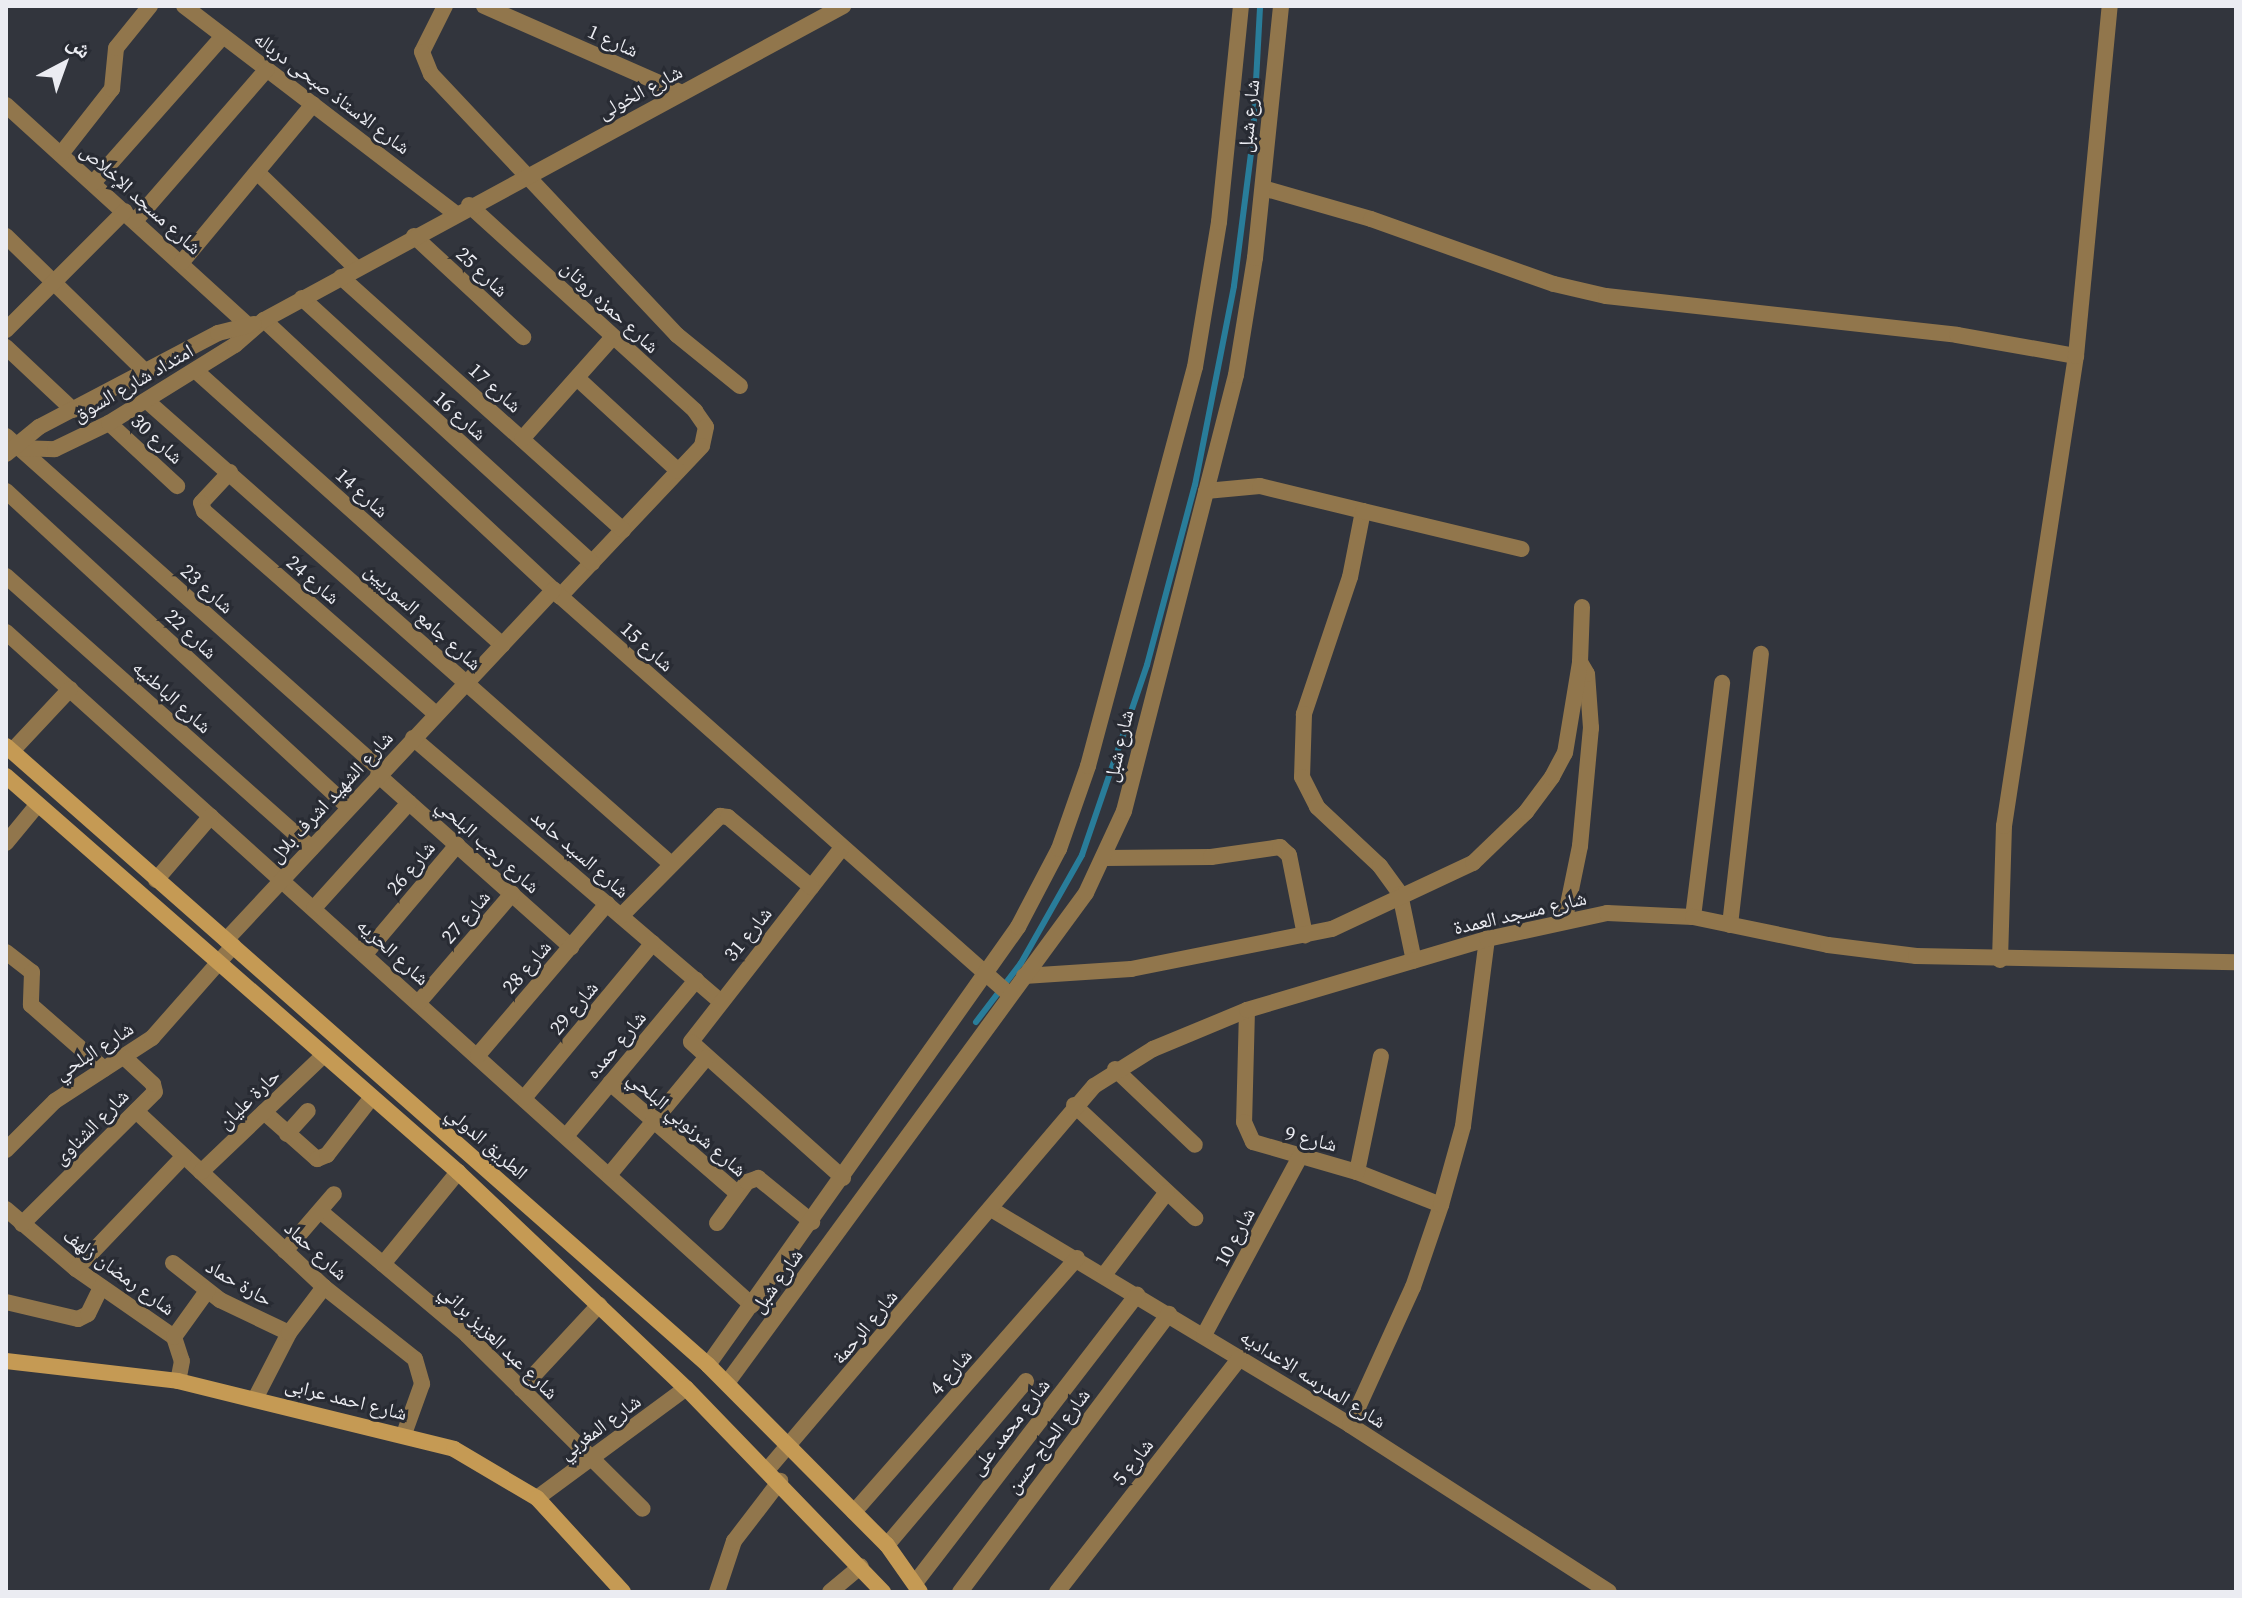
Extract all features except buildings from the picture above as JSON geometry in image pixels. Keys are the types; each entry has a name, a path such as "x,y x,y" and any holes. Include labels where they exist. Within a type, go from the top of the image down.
{"street":[{"path":"61,154 112,89 116,48 150,6"},
{"name":"شارع الاستاذ صبحى درباله","path":"184,6 313,104 462,209"},
{"path":"445,6 422,52 424,63 524,176 677,335 740,386"},
{"name":"شارع 1","path":"484,6 682,93"},
{"name":"شارع الخولى","path":"462,209 843,6"},
{"name":"شارع شبل","path":"708,1365 812,1222 985,973 1040,889 1075,808 1195,367 1219,222 1241,6"},
{"name":"شارع شبل","path":"727,1383 1086,893 1105,858 1138,765 1236,375 1263,188 1281,6"},
{"path":"2000,960 2004,826 2076,356 2110,6"},
{"path":"93,183 223,36"},
{"path":"6,330 54,281 130,216 267,69"},
{"path":"182,262 313,104"},
{"name":"شارع مسجد الإخلاص","path":"6,105 182,262 256,323"},
{"path":"257,172 356,268"},
{"path":"1263,188 1371,219 1554,284 1606,296 1957,335 2076,356"},
{"name":"امتداد شارع السوق","path":"13,451 55,449 109,423 196,371 256,323 462,209"},
{"name":"شارع حمزه روتان","path":"462,209 613,337 702,418 702,446"},
{"path":"6,236 146,372"},
{"name":"شارع 25","path":"414,236 523,337"},
{"name":"شارع 17","path":"341,277 623,530"},
{"name":"شارع 16","path":"302,298 592,563"},
{"name":"شارع 15","path":"256,323 841,849 1010,995"},
{"name":"امتداد شارع السوق","path":"13,451 39,427 218,333 256,323"},
{"path":"522,439 613,337"},
{"path":"6,347 73,410"},
{"name":"شارع 14","path":"196,371 502,645"},
{"path":"577,378 678,471"},
{"name":"شارع جامع السوريين","path":"147,401 671,864"},
{"name":"شارع 30","path":"109,423 177,486"},
{"name":"شارع 23","path":"6,436 13,451 380,773"},
{"name":"شارع الشهيد اشرف بلال","path":"229,943 282,879 435,713 502,645 592,563 702,446"},
{"name":"شارع 24","path":"230,472 201,503 204,511 435,713"},
{"path":"1206,491 1260,486 1521,549"},
{"name":"شارع 22","path":"6,491 349,807"},
{"path":"1363,511 1350,577 1304,714 1302,777 1317,807 1380,866 1400,894 1414,961"},
{"name":"شارع الباطنيه","path":"6,576 311,848"},
{"path":"1024,976 1131,969 1305,935 1356,919 1400,894 1473,863 1526,812 1565,753 1580,662 1582,607"},
{"name":"شارع الحريه","path":"6,632 752,1305"},
{"path":"1730,925 1761,654"},
{"path":"1565,919 1580,846 1591,728 1587,674 1580,662"},
{"path":"1693,917 1722,683"},
{"path":"9,749 70,689"},
{"name":"شارع السيد حامد","path":"413,738 720,1001"},
{"name":"الطريق الدولي","path":"9,749 708,1365 887,1545 918,1588"},
{"name":"شارع رجب البلحي","path":"380,773 409,803 571,947"},
{"name":"الطريق الدولي","path":"6,776 458,1172 768,1469 883,1592"},
{"path":"314,908 409,803"},
{"path":"6,843 38,804"},
{"path":"156,880 211,816"},
{"path":"621,916 712,821 728,817 811,887"},
{"name":"شارع 26","path":"365,954 457,845"},
{"path":"1105,858 1211,857 1280,847 1289,855 1305,935"},
{"name":"شارع 31","path":"706,1058 693,1046 693,1035 841,849"},
{"name":"شارع 27","path":"419,1002 512,894"},
{"name":"شارع 28","path":"478,1055 607,904"},
{"name":"شارع مسجد العمدة","path":"991,1209 1074,1105 1115,1069 1201,1026 1247,1010 1565,919 1607,913 1693,917 1872,952 2000,960 2130,957 2236,962"},
{"path":"1350,1425 1413,1287 1441,1205 1463,1126 1487,939"},
{"name":"شارع البلحي","path":"6,1150 32,1119 125,1058 164,1026 219,963 229,943"},
{"name":"شارع 29","path":"525,1097 653,943"},
{"path":"6,952 32,972 31,1005 104,1069"},
{"name":"شارع حمده","path":"567,1135 696,980"},
{"name":"شارع 9","path":"1247,1010 1247,1133 1263,1149 1357,1172 1441,1205"},
{"name":"حارة عليان","path":"201,1172 324,1055"},
{"path":"1357,1172 1381,1056"},
{"name":"شارع الشناوى","path":"22,1224 136,1111 155,1088 125,1058"},
{"path":"610,1174 706,1058 843,1178"},
{"path":"1115,1069 1195,1145"},
{"name":"شارع شرنوبي البلحي","path":"610,1083 738,1194"},
{"path":"264,1112 312,1157 322,1159 372,1097"},
{"path":"1074,1105 1195,1218"},
{"name":"شارع حماد","path":"136,1111 324,1287 420,1366 422,1384 404,1434"},
{"path":"287,1134 308,1111"},
{"path":"76,1269 184,1156"},
{"name":"شارع 10","path":"1204,1335 1300,1157"},
{"path":"383,1264 458,1172"},
{"path":"717,1223 752,1179 763,1180 812,1222"},
{"path":"1104,1275 1167,1192"},
{"path":"285,1251 334,1194"},
{"name":"شارع رمضان زلهف","path":"6,1209 76,1269 174,1337 182,1361 178,1381"},
{"name":"شارع المدرسه الاعداديه","path":"991,1209 1350,1425 1609,1592"},
{"name":"شارع الرحمة","path":"768,1469 991,1209"},
{"name":"شارع عبد العزيز براني","path":"320,1211 521,1389 643,1509"},
{"name":"شارع 4","path":"854,1512 1077,1258"},
{"name":"حارة حماد","path":"173,1263 207,1291 289,1333"},
{"path":"6,1302 78,1319 88,1314 101,1287"},
{"path":"256,1397 289,1333 324,1287"},
{"path":"174,1337 207,1291"},
{"name":"شارع محمد على","path":"918,1588 1137,1295"},
{"path":"521,1389 599,1305"},
{"name":"شارع الحاج حسن","path":"960,1592 1169,1314"},
{"name":"شارع 5","path":"1057,1592 1240,1358"},
{"name":"شارع احمد عرابى","path":"6,1361 178,1381 256,1397 404,1434 476,1459 537,1498 623,1592"},
{"path":"887,1545 1026,1381"},
{"name":"شارع المغربي","path":"537,1498 686,1388"},
{"path":"717,1592 734,1541 780,1481"},
{"path":"830,1592 861,1566"}],"waterway":[{"path":"976,1022 1021,963 1082,855 1147,665 1195,485 1234,286 1253,137 1260,6"}]}
